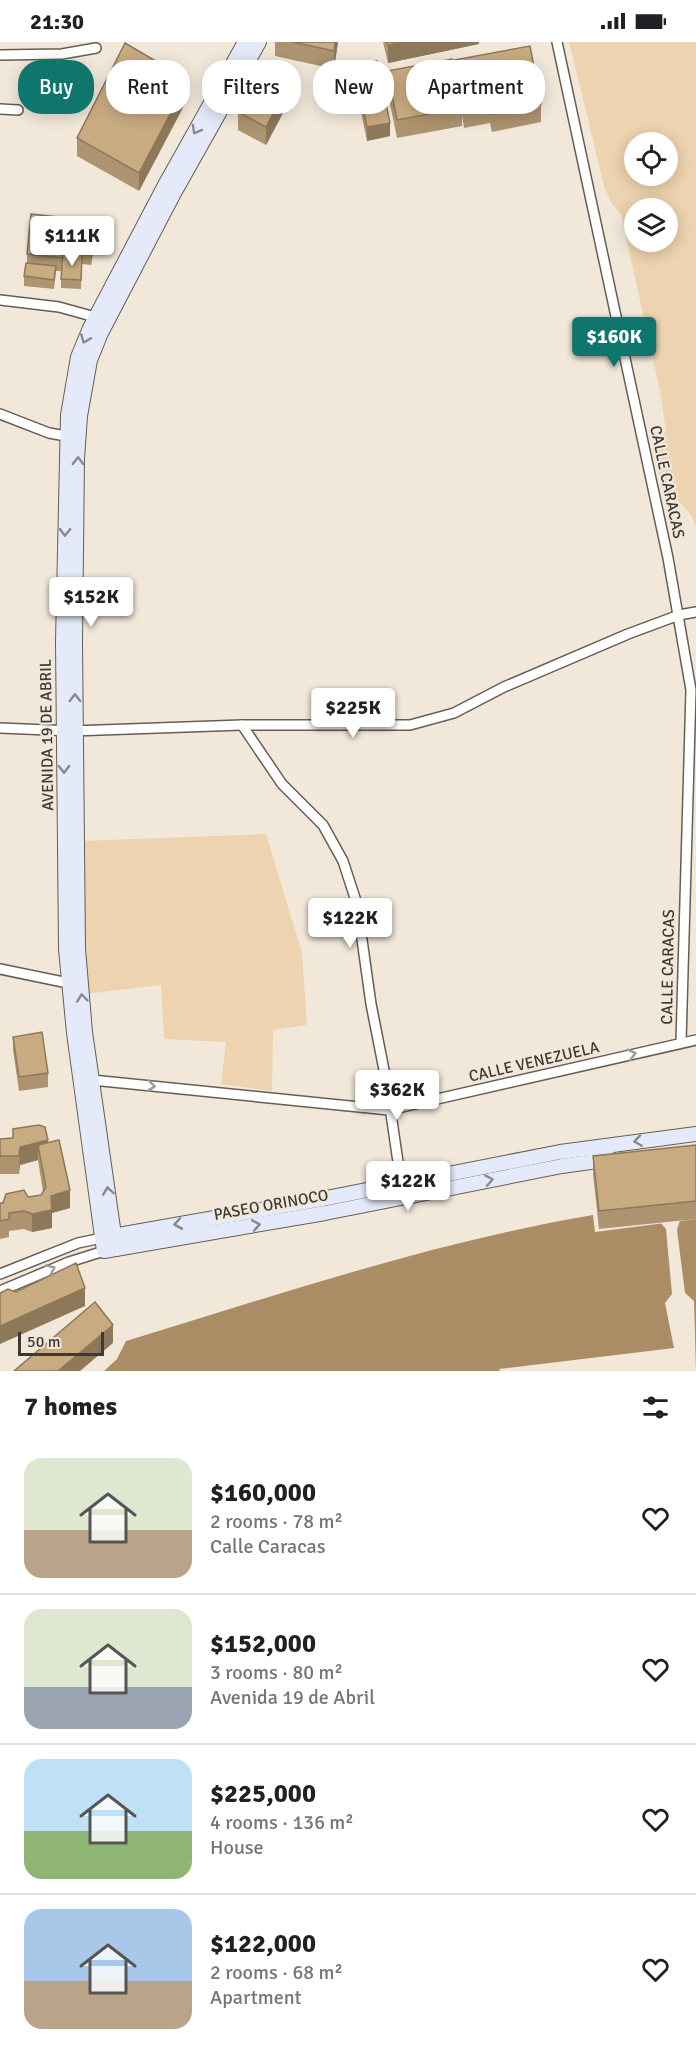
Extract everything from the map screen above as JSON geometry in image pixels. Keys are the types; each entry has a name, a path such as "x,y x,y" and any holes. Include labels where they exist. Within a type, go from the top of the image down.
{"street":[{"name":"AVENIDA 19 DE ABRIL","path":"109,1243 68,983 70,731 75,642 77,459 80,416 90,360 100,333 259,42"},
{"name":"CALLE CARACAS","path":"557,42 666,546 694,691 681,1042"},
{"name":"AVENIDA 19 DE ABRIL","path":"109,1243 79,958 70,731 63,642 66,436 71,391 78,357 95,317 242,43"},
{"path":"0,55 62,54 96,48"},
{"path":"0,109 18,110"},
{"path":"0,300 59,307 95,317"},
{"path":"0,414 49,433 66,436"},
{"path":"0,728 70,731 242,725 410,726 454,713 504,687 574,656 679,615 696,612"},
{"path":"242,725 282,784 323,825 343,861 357,904 402,1190"},
{"path":"686,861 696,860"},
{"path":"0,969 68,983"},
{"name":"CALLE VENEZUELA","path":"92,1080 389,1110 696,1040"},
{"name":"PASEO ORINOCO","path":"402,1190 560,1152 696,1134"},
{"name":"PASEO ORINOCO","path":"0,1274 78,1243 109,1243 402,1190 696,1148"},
{"name":"PASEO ORINOCO","path":"0,1291 109,1243"}],"shaded area":[{"path":"569,42 696,42 696,527 689,512 668,490 658,472 657,438 666,431 660,391 629,252 678,252 678,198 624,198 624,228 621,214 612,204 605,189"},
{"path":"266,834 302,953 307,1025 273,1030 272,1091 221,1084 226,1042 164,1039 161,985 85,994 81,841"},
{"path":"593,1215 595,1232 696,1219 696,1371 104,1371 117,1359 126,1341 416,1254 534,1226"}],"pier":[{"path":"680,1220 677,1230 685,1293 694,1301 696,1371 500,1371 499,1369 674,1348 665,1303 672,1294 666,1229 660,1222"}],"building":[{"path":"293,42 335,42 334,51"},
{"path":"387,42 403,42 388,45"},
{"path":"125,43 154,60 116,60"},
{"path":"530,46 533,60 454,60"},
{"path":"406,67 406,114 430,114 397,120 394,105 394,70"},
{"path":"106,81 106,114 170,114 139,173 77,138 89,114 94,114 94,104"},
{"path":"242,114 273,114 266,127"},
{"path":"364,114 388,114 390,123 367,127"},
{"path":"31,214 95,221 91,251 63,247 63,258 27,254"},
{"path":"63,253 82,254 81,280 61,279"},
{"path":"26,263 56,266 54,280 24,276"},
{"path":"42,1032 48,1073 19,1077 13,1037"},
{"path":"39,1125 45,1127 48,1140 20,1147 19,1156 0,1156 0,1139 13,1138 13,1129"},
{"path":"59,1140 70,1190 51,1196 52,1210 32,1214 24,1211 9,1213 9,1219 0,1221 0,1203 3,1203 6,1194 24,1190 28,1197 41,1195 46,1187 38,1145"},
{"path":"696,1145 696,1201 599,1211 593,1156"},
{"path":"76,1263 85,1288 0,1326 0,1293 8,1289 16,1292"},
{"path":"95,1302 113,1325 58,1371 14,1371"}]}
